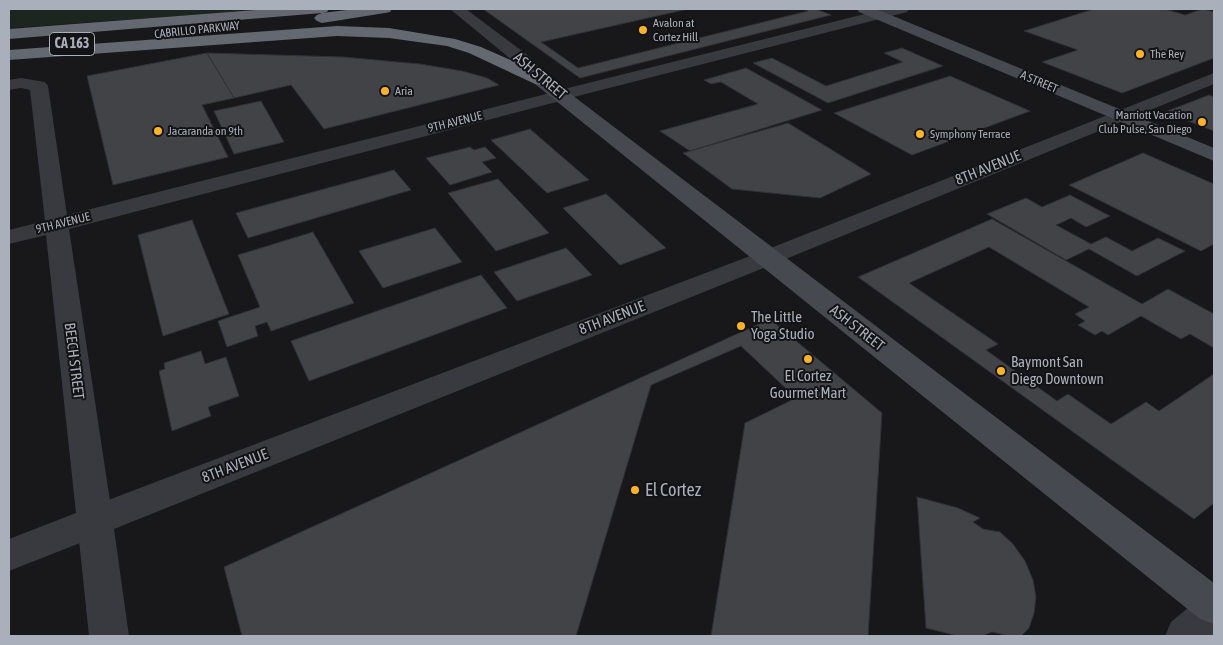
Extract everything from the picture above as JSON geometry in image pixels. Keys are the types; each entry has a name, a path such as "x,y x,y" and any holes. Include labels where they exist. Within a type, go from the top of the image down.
{"highway":[{"path":"9,34 322,9"},
{"name":"CABRILLO PARKWAY","path":"9,53 136,36 325,18 385,9"},
{"path":"9,53 296,32 354,31 389,33 449,42 475,50 541,80"}],"main road":[{"name":"A STREET","path":"864,9 1214,155"},
{"name":"ASH STREET","path":"541,80 1214,606"}],"street":[{"name":"ASH STREET","path":"457,9 524,61 541,80"},
{"name":"9TH AVENUE","path":"9,236 902,9"},
{"name":"8TH AVENUE","path":"9,556 767,258 1214,78"},
{"name":"BEECH STREET","path":"9,85 21,83 39,86 108,636"},
{"path":"1185,636 1214,611"}],"shaded area":[{"path":"9,9 278,9 9,28"}],"building":[{"name":"Avalon at Cortez Hill","path":"483,9 816,9 831,15 580,78"},
{"path":"688,9 804,9 808,11 578,68 541,42"},
{"name":"The Rey","path":"1094,9 1165,9 1185,15 1203,9 1214,12 1214,58 1122,93 1042,62 1078,50 1024,31"},
{"path":"902,48 943,66 828,103 753,63 772,58 826,86 903,62 884,53"},
{"name":"Aria","path":"207,53 343,57 420,64 462,71 487,78 499,85 324,129 291,85 234,98"},
{"name":"Jacaranda on 9th","path":"207,53 234,98 202,105 228,157 113,185 87,76"},
{"path":"746,68 822,110 690,151 660,131 758,104 721,82 711,84 704,80"},
{"name":"Symphony Terrace","path":"950,76 1030,111 912,155 834,113"},
{"name":"Marriott Vacation Club Pulse, San Diego","path":"1209,95 1214,97 1214,131 1165,112"},
{"path":"261,101 284,142 234,154 214,111"},
{"path":"788,123 871,174 820,198 732,189 683,153"},
{"path":"530,129 589,180 547,193 491,140"},
{"path":"470,147 474,150 485,147 496,158 482,162 492,172 450,185 426,158"},
{"path":"1143,153 1214,184 1214,244 1201,251 1069,185"},
{"path":"394,170 411,190 248,238 236,213"},
{"path":"498,179 549,233 496,251 448,193"},
{"path":"606,194 666,248 620,265 563,208"},
{"path":"1070,195 1110,216 1086,227 1071,218 1056,225 1091,244 1106,237 1132,251 1158,238 1185,251 1137,276 1089,249 1066,260 987,214 1026,198 1042,207"},
{"name":"Baymont San Diego Downtown","path":"992,219 1142,304 1168,289 1214,314 1214,348 1190,334 1181,339 1141,316 1108,335 1102,331 1095,335 1078,325 1085,321 1075,314 1089,307 989,247 909,283 998,344 986,350 1057,401 1068,394 1111,424 1146,402 1159,411 1214,374 1214,503 1194,519 858,277"},
{"path":"192,220 229,314 163,336 138,235"},
{"path":"435,228 462,262 383,288 359,251"},
{"path":"313,232 354,303 271,331 267,322 255,326 258,336 227,347 218,321 260,307 238,255"},
{"path":"566,248 592,275 517,301 494,272"},
{"path":"481,275 507,308 309,381 291,341"},
{"name":"El Cortez","path":"770,319 882,413 868,636 242,636 224,567"},
{"path":"741,346 796,398 745,423 711,636 576,636 651,385"},
{"path":"201,351 205,364 226,357 239,396 208,407 211,416 172,431 159,371 165,369 164,363"},
{"path":"917,497 958,508 980,518 973,522 983,529 1000,532 1013,544 1025,561 1033,580 1036,597 1034,613 1029,628 1021,636 1009,636 992,632 982,636 958,636 926,628"}],"place":[{"name":"Avalon at Cortez Hill","path":"643,30"},
{"name":"The Rey","path":"1140,54"},
{"name":"Aria","path":"385,91"},
{"name":"Marriott Vacation Club Pulse, San Diego","path":"1202,122"},
{"name":"Jacaranda on 9th","path":"158,131"},
{"name":"Symphony Terrace","path":"920,134"},
{"name":"The Little Yoga Studio","path":"741,326"},
{"name":"El Cortez Gourmet Mart","path":"808,359"},
{"name":"Baymont San Diego Downtown","path":"1001,371"},
{"name":"El Cortez","path":"635,490"}]}
